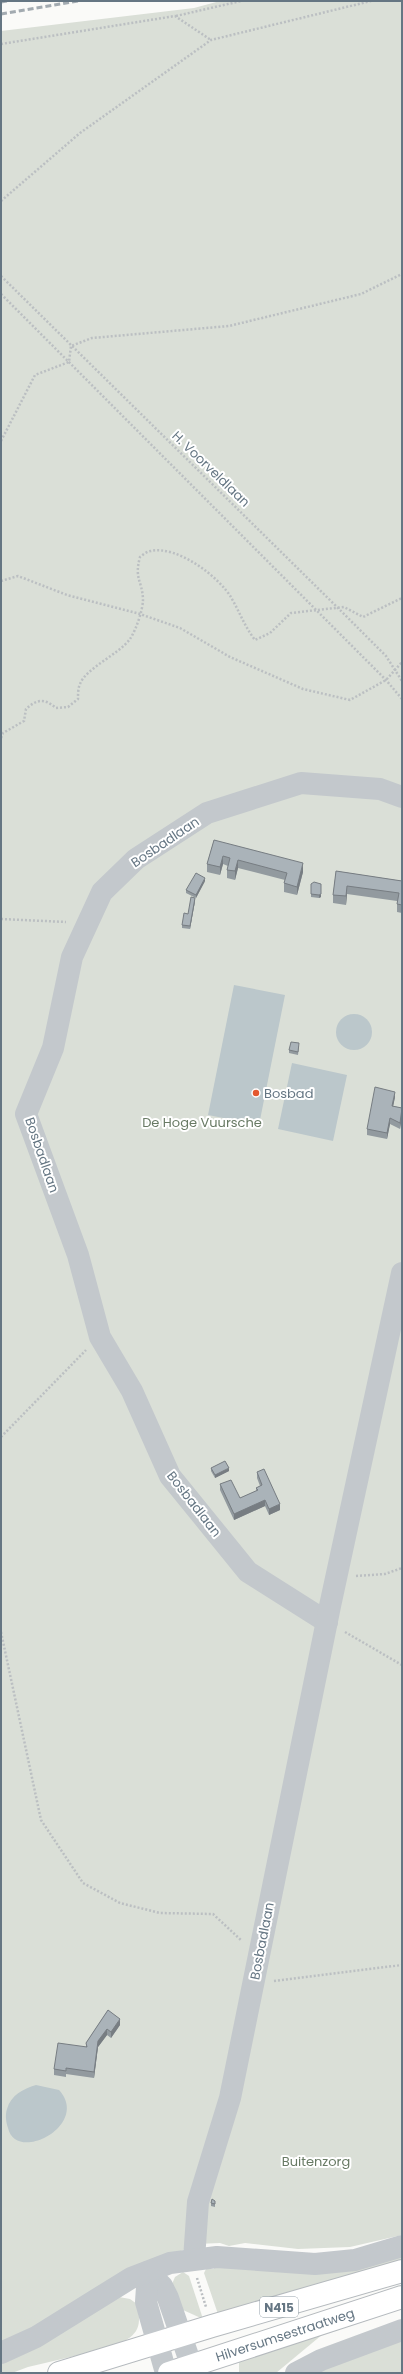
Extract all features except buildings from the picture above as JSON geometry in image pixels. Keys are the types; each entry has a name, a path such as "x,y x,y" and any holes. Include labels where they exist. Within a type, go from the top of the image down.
{"main road":[{"name":"Hilversumsestraatweg","path":"59,2373 182,2335 402,2271"},
{"name":"Hilversumsestraatweg","path":"168,2373 192,2369 402,2297"}],"street":[{"name":"Bosbadlaan","path":"327,1622 248,1572 170,1476 132,1391 100,1337 78,1255 26,1114 53,1048 72,957 102,892 136,859 207,813 301,783 380,789 402,797"},
{"name":"Bosbadlaan","path":"194,2259 198,2202 230,2098 336,1578 402,1273"},
{"path":"1,2353 36,2338 131,2278 170,2262 217,2257 316,2264 355,2260 402,2246"},
{"path":"148,2272 162,2286 182,2335 192,2369"},
{"path":"148,2272 146,2302 157,2343 168,2373"},
{"path":"296,2373 321,2360 402,2330"}],"path":[{"path":"1,44 175,16 241,1"},
{"path":"1,201 80,133 211,40 371,1"},
{"path":"175,16 211,40"},
{"path":"69,362 71,346 92,338 229,326 361,294 402,274"},
{"name":"H. Voorveldlaan","path":"1,276 386,656 402,681"},
{"path":"1,294 318,611 386,680 402,699"},
{"path":"1,441 35,376 69,362"},
{"path":"1,738 2,733 24,721 26,709 35,701 47,700 56,708 68,707 78,699 80,683 91,671 116,654 130,638 140,614 143,598 137,569 140,557 150,551 172,551 195,563 212,577 232,598 243,624 255,640 270,633 291,613 344,607 364,617 402,598"},
{"path":"1,581 18,576 67,595 140,614 180,628 230,657 303,689 350,700 386,680 402,662"},
{"path":"1,919 88,923"},
{"path":"1,1437 100,1337"},
{"path":"336,1578 385,1574 402,1568"},
{"path":"327,1622 402,1665"},
{"path":"1,1632 41,1820 83,1883 127,1905 160,1913 213,1914 259,1956"},
{"path":"253,1983 402,1966"}],"green space":[{"name":"De Hoge Vuursche","path":"220,1 402,1 402,2235 350,2247 298,2249 245,2243 229,2246 220,2243 197,2244 123,2276 1,2346 1,31 194,8"},
{"path":"402,2253 402,2265 219,2317 204,2273 206,2269 214,2269 213,2264"},
{"path":"183,2272 189,2276 203,2319 183,2310 172,2284 175,2277"},
{"path":"119,2297 130,2299 137,2304 139,2313 136,2331 127,2339 113,2347 28,2367 12,2373 1,2373 1,2360"},
{"path":"323,2334 276,2373 239,2373 239,2361"},
{"path":"402,2337 402,2373 310,2373"}],"shaded area":[{"path":"234,985 285,995 259,1125 208,1115"},
{"path":"358,1014 367,1019 371,1025 371,1039 367,1045 358,1050 350,1050 341,1045 337,1039 336,1028 341,1019 347,1015"},
{"path":"292,1063 347,1075 333,1141 278,1129"},
{"path":"36,2085 59,2090 66,2103 66,2116 59,2127 48,2136 36,2141 24,2142 14,2138 8,2128 6,2111 11,2100 18,2093"}],"railway":[{"path":"1,2 7,1"},
{"path":"1,14 78,1"}],"place":[{"name":"Bosbad","path":"256,1093"}],"park label":[{"name":"Buitenzorg","path":"316,2161"}]}
